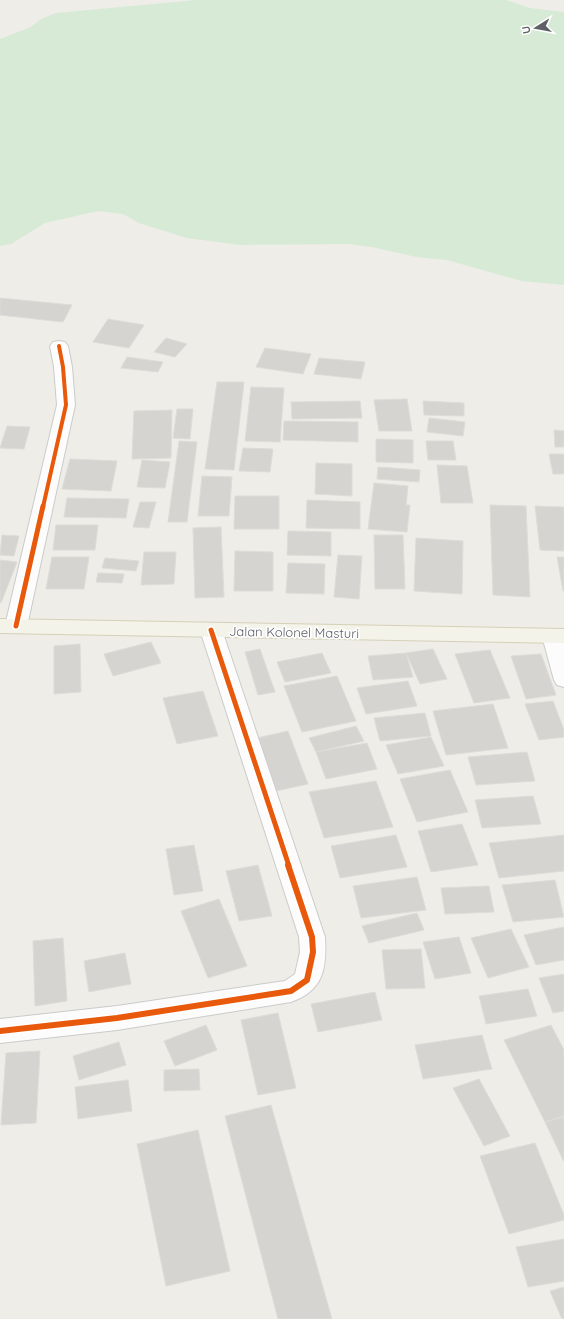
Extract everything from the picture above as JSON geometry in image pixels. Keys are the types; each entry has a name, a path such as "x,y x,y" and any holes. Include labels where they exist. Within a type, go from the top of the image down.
{"main road":[{"name":"Jalan Kolonel Masturi","path":"8,626 558,636"}],"street":[{"path":"8,626 66,405 63,367 59,346"},
{"path":"0,1031 117,1018 290,990 306,980 313,952 312,937 211,630"}],"lane":[{"path":"558,636 564,680"}],"green space":[{"path":"197,0 506,0 530,8 564,12 564,285 522,281 447,260 416,257 372,247 348,244 240,245 187,238 139,223 123,214 98,211 45,223 11,244 0,246 0,39 31,27 41,19 56,13"}],"building":[{"path":"0,298 72,305 63,322 0,315"},
{"path":"108,319 144,325 129,348 93,342"},
{"path":"166,338 187,344 175,357 154,352"},
{"path":"265,348 311,354 303,374 256,367"},
{"path":"127,357 163,362 158,372 121,368"},
{"path":"319,358 365,362 361,379 314,374"},
{"path":"217,382 244,382 234,470 205,469"},
{"path":"251,387 284,388 280,442 245,441"},
{"path":"407,399 412,431 379,431 374,400"},
{"path":"360,401 362,418 292,419 291,402"},
{"path":"423,401 464,403 464,416 424,415"},
{"path":"177,409 193,409 190,439 173,438"},
{"path":"172,410 171,458 132,459 134,411"},
{"path":"429,418 465,422 463,436 427,432"},
{"path":"284,421 358,422 358,442 283,440"},
{"path":"7,426 30,427 24,449 0,448"},
{"path":"554,430 564,431 564,447 555,447"},
{"path":"376,439 413,440 413,463 376,462"},
{"path":"179,441 197,442 187,522 168,522"},
{"path":"426,441 453,441 456,460 428,460"},
{"path":"243,448 273,449 270,472 239,471"},
{"path":"549,454 564,454 564,474 553,474"},
{"path":"70,459 117,461 111,491 62,489"},
{"path":"142,460 170,462 165,488 137,487"},
{"path":"316,463 352,464 352,496 315,494"},
{"path":"437,465 467,466 473,503 441,503"},
{"path":"378,467 420,470 419,482 377,479"},
{"path":"202,476 232,477 229,516 198,516"},
{"path":"374,483 408,486 406,505 410,505 407,532 368,529"},
{"path":"235,496 279,496 279,529 234,529"},
{"path":"67,498 129,499 126,518 64,517"},
{"path":"307,500 360,502 360,529 306,528"},
{"path":"140,502 156,502 149,528 133,527"},
{"path":"490,505 526,506 530,597 493,595"},
{"path":"535,506 564,507 564,551 540,550"},
{"path":"56,525 98,525 95,550 53,550"},
{"path":"221,527 224,597 195,598 193,528"},
{"path":"288,531 331,532 331,556 287,555"},
{"path":"2,535 19,536 14,556 0,555"},
{"path":"374,535 403,535 405,589 375,589"},
{"path":"416,538 463,541 462,594 414,591"},
{"path":"235,551 273,552 273,591 234,591"},
{"path":"144,552 176,552 174,584 141,585"},
{"path":"338,555 362,556 359,599 334,597"},
{"path":"52,557 89,557 84,589 46,589"},
{"path":"557,557 564,557 564,591 563,591"},
{"path":"105,558 139,561 136,571 102,568"},
{"path":"0,560 17,562 1,603 0,602"},
{"path":"288,563 325,564 324,594 286,593"},
{"path":"98,573 124,574 122,583 96,582"},
{"path":"151,642 161,663 113,676 104,654"},
{"path":"80,644 81,692 54,694 54,646"},
{"path":"260,649 275,692 258,695 245,652"},
{"path":"433,649 447,679 420,684 406,653"},
{"path":"490,650 510,698 474,703 455,654"},
{"path":"322,653 331,673 285,682 277,662"},
{"path":"406,653 413,677 373,680 368,656"},
{"path":"541,654 556,695 526,699 511,656"},
{"path":"337,676 356,721 302,732 284,686"},
{"path":"408,681 417,706 366,714 357,688"},
{"path":"203,691 218,736 177,744 163,698"},
{"path":"553,701 564,730 564,737 539,740 525,704"},
{"path":"493,704 508,748 446,755 433,711"},
{"path":"425,713 431,736 380,741 374,718"},
{"path":"356,726 364,741 316,752 309,738"},
{"path":"288,731 308,784 276,791 257,738"},
{"path":"431,737 444,766 398,774 386,745"},
{"path":"367,743 377,769 326,779 316,752"},
{"path":"527,752 535,781 476,785 468,757"},
{"path":"450,770 468,812 417,822 400,779"},
{"path":"376,781 393,827 324,838 309,792"},
{"path":"533,796 541,824 482,828 475,800"},
{"path":"462,824 478,865 431,872 418,831"},
{"path":"396,835 407,867 340,878 331,846"},
{"path":"564,835 564,871 499,878 489,843"},
{"path":"194,845 203,891 174,895 166,849"},
{"path":"258,865 272,916 239,921 226,871"},
{"path":"417,877 426,910 361,918 353,886"},
{"path":"555,880 564,917 513,922 502,885"},
{"path":"489,886 494,912 445,914 441,888"},
{"path":"219,899 247,966 208,978 181,911"},
{"path":"417,913 424,930 369,943 362,926"},
{"path":"564,927 564,960 536,965 524,935"},
{"path":"511,929 529,967 488,978 471,938"},
{"path":"459,937 471,973 435,979 423,942"},
{"path":"63,938 67,1001 35,1006 33,941"},
{"path":"421,949 425,988 386,989 382,950"},
{"path":"125,953 131,984 89,992 84,961"},
{"path":"564,974 564,1011 553,1013 539,978"},
{"path":"528,989 537,1016 486,1024 479,996"},
{"path":"375,992 382,1020 318,1032 311,1004"},
{"path":"278,1013 296,1088 258,1095 241,1020"},
{"path":"206,1025 217,1050 175,1066 164,1041"},
{"path":"551,1025 564,1050 564,1116 545,1122 504,1040"},
{"path":"482,1035 492,1069 423,1079 415,1045"},
{"path":"119,1042 126,1065 79,1080 73,1056"},
{"path":"40,1051 36,1123 1,1125 6,1053"},
{"path":"199,1069 200,1090 164,1091 164,1070"},
{"path":"479,1079 510,1136 484,1146 453,1088"},
{"path":"128,1080 132,1111 78,1119 75,1087"},
{"path":"271,1105 332,1319 278,1319 225,1116"},
{"path":"564,1117 564,1162 545,1122"},
{"path":"198,1130 230,1271 166,1286 137,1144"},
{"path":"535,1143 564,1215 564,1220 509,1234 480,1156"},
{"path":"564,1239 564,1281 528,1287 516,1247"},
{"path":"564,1287 564,1319 562,1319 550,1291"}],"cycle path":[{"path":"16,626 66,405 63,367 59,346"},
{"path":"0,1031 117,1018 291,991 307,980 313,952 312,937 211,630"}]}
